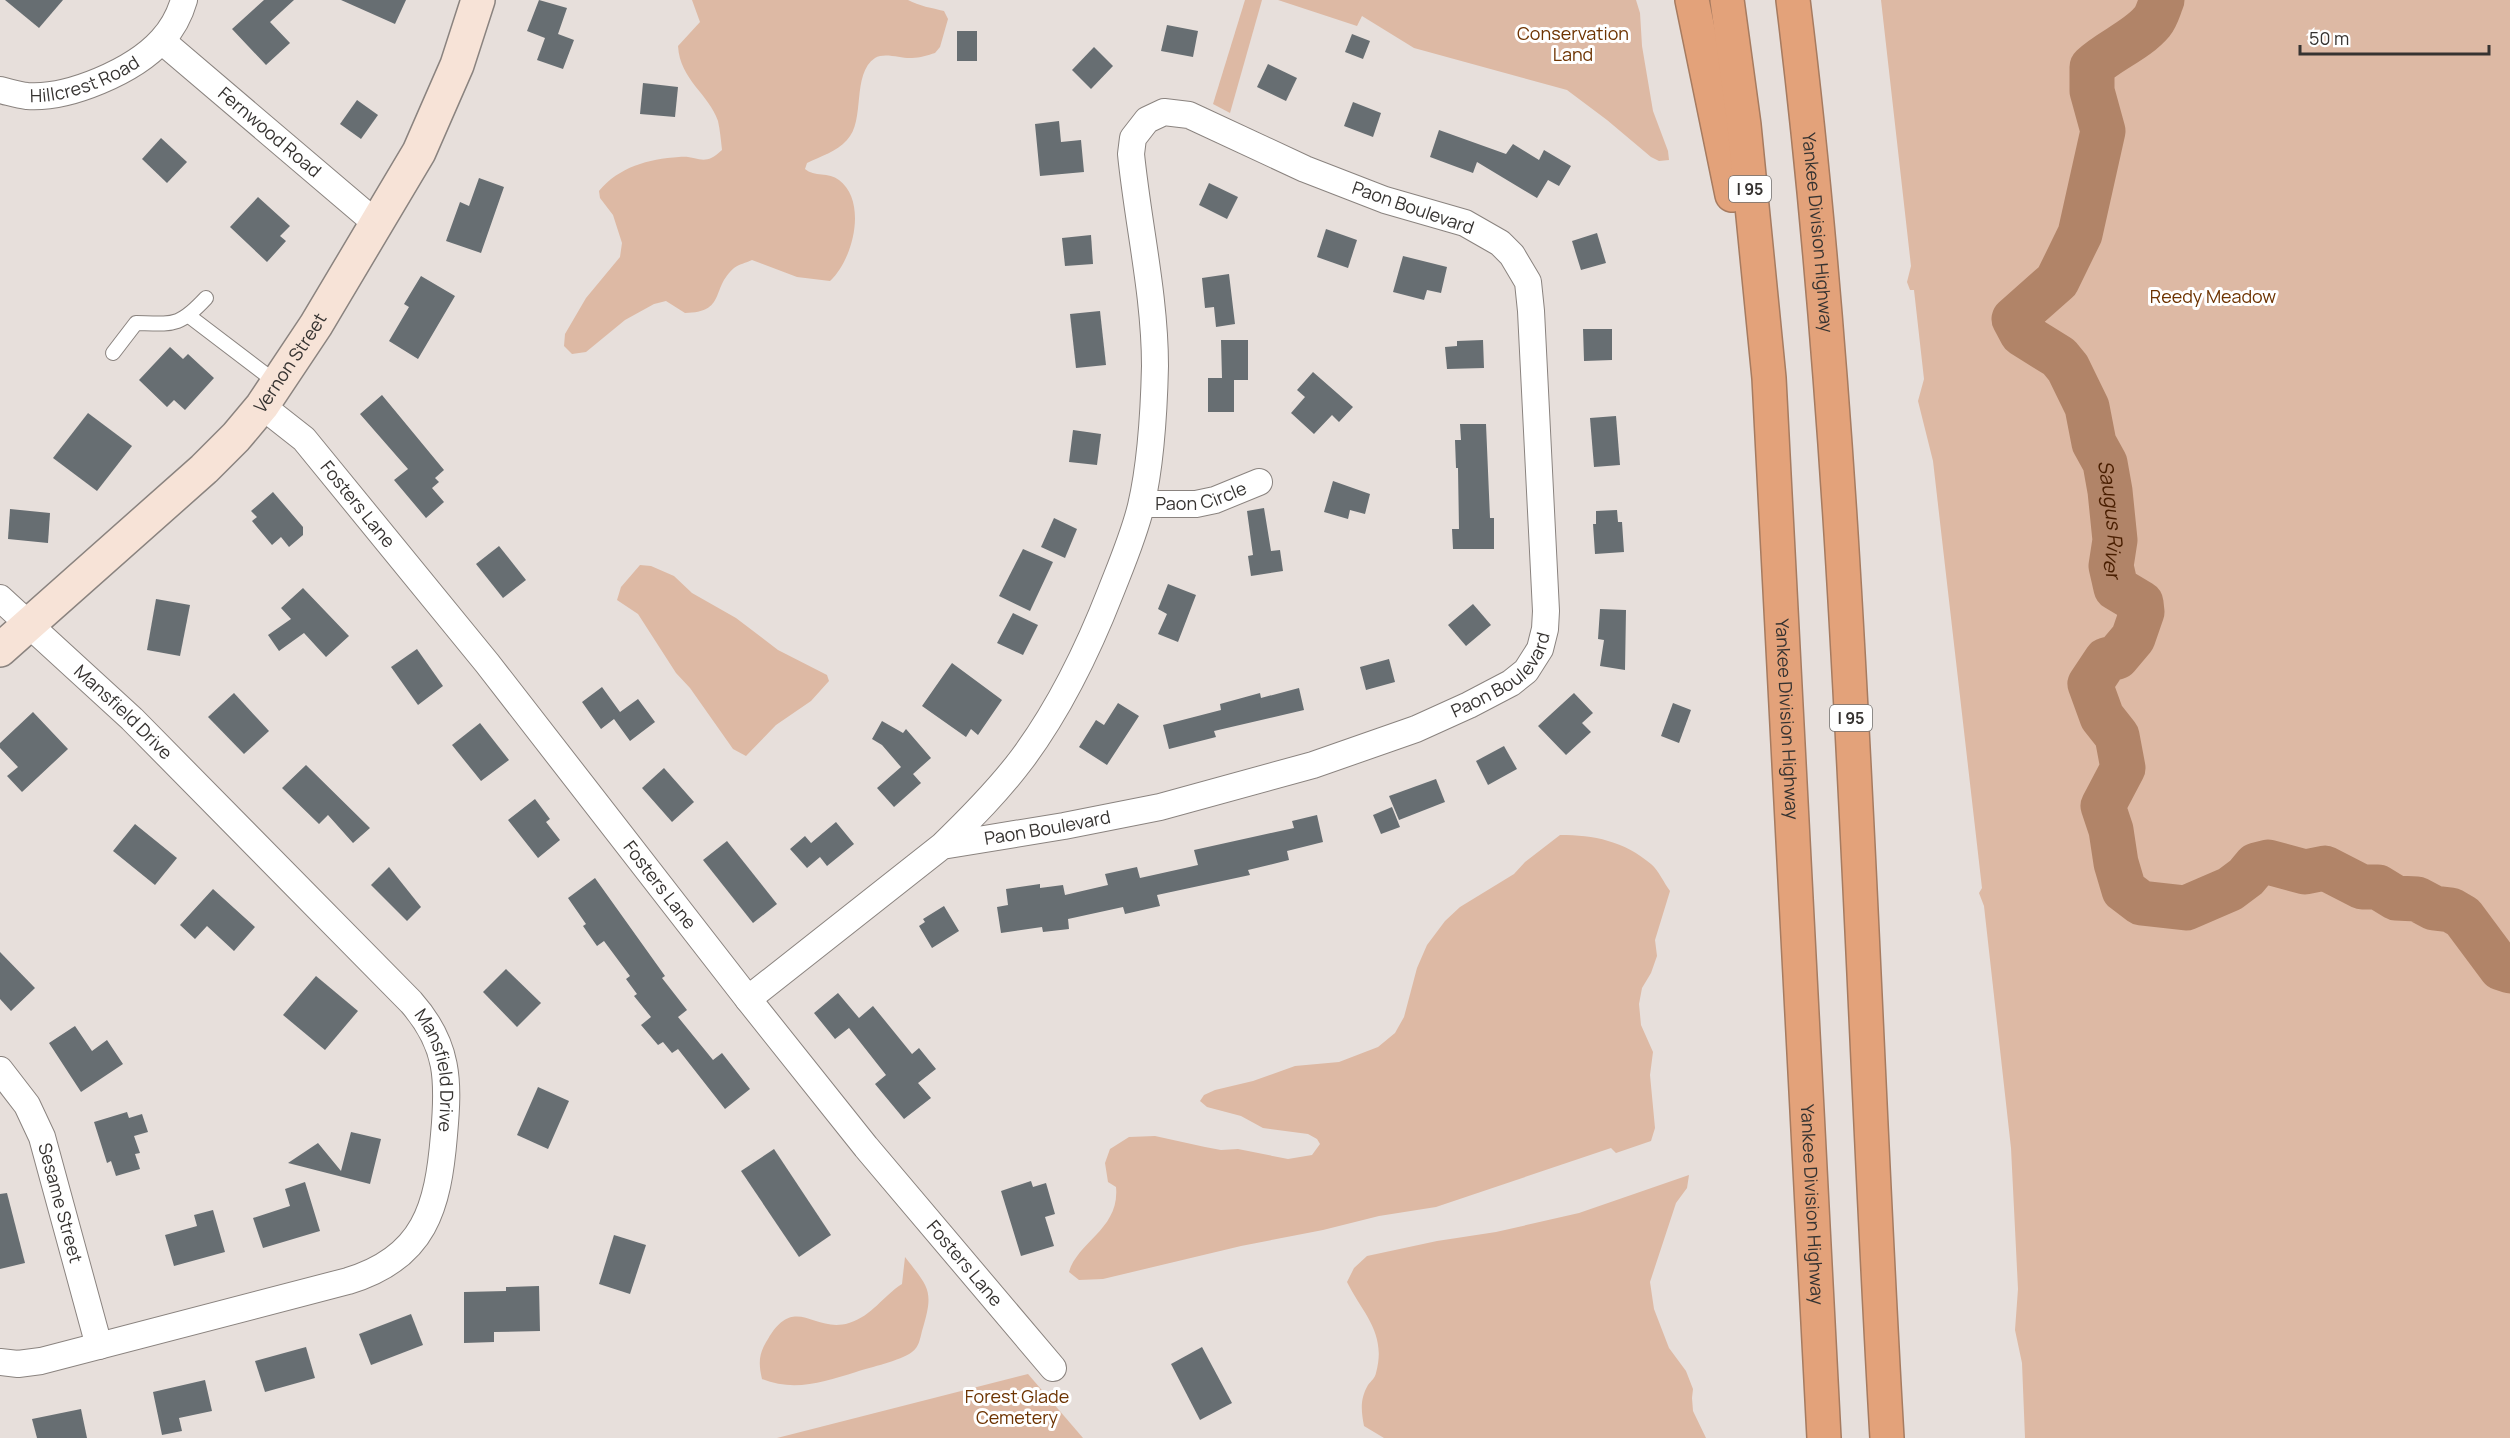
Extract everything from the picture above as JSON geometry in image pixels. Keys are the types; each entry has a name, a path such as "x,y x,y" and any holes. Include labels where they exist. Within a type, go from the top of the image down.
{"highway":[{"path":"1692,0 1769,378"},
{"name":"Yankee Division Highway","path":"1727,0 1744,125 1769,378 1824,1438"},
{"name":"Yankee Division Highway","path":"1793,0 1811,149 1833,399 1887,1438"}],"main road":[{"name":"Vernon Street","path":"0,650 204,469 241,432 270,395 316,325 419,152 458,65 478,0"}],"street":[{"name":"Hillcrest Road","path":"0,90 28,96 56,94 87,86 118,72 140,59 162,40 173,24 184,0"},
{"name":"Fernwood Road","path":"162,40 377,224"},
{"name":"Paon Boulevard","path":"748,999 942,846 1005,780 1024,756 1082,659 1124,561 1142,504 1149,446 1155,365 1150,287 1131,154 1136,132 1155,114 1175,112 1189,115 1305,169 1385,200 1465,223 1500,243 1519,264 1528,282 1533,329 1546,611 1545,629 1540,649 1526,671 1469,705 1416,729 1313,765 1160,807 942,846"},
{"name":"Fosters Lane","path":"270,395 494,672 866,1147 1053,1368"},
{"name":"Paon Circle","path":"1142,504 1196,504 1215,500 1259,482"},
{"name":"Mansfield Drive","path":"0,598 132,719 411,1002 430,1026 437,1040 444,1062 447,1085 441,1172 436,1197 420,1231 394,1259 361,1278 41,1361 18,1364 0,1362"},
{"name":"Sesame Street","path":"0,1070 27,1105 42,1137 99,1346"}],"lane":[{"path":"113,352 136,323 173,324 189,316 206,298"},
{"path":"189,316 270,395"}],"green space":[{"path":"692,0 908,0 944,11 948,19 940,47 935,53 915,58 879,56 868,65 863,75 853,132 838,148 807,163 805,169 839,180 848,190 853,202 855,216 851,246 838,272 830,281 797,277 752,260 734,268 722,284 713,304 707,308 698,312 685,313 666,301 654,304 625,320 586,352 572,354 564,346 565,334 586,298 620,257 622,243 613,215 600,198 599,191 625,170 645,162 679,157 705,160 722,150 718,121 714,111 689,78 680,58 678,46 700,22"},
{"path":"1245,0 1262,0 1230,113 1213,104"},
{"name":"Conservation Land","path":"1278,0 1636,0 1640,13 1642,46 1653,111 1668,151 1669,160 1659,161 1651,157 1567,90 1414,48 1362,16 1357,26"},
{"name":"Reedy Meadow","path":"1881,0 2510,0 2510,1438 2025,1438 2022,1363 2015,1330 2018,1289 2011,1148 1984,906 1979,893 1982,888 1933,461 1918,401 1924,379 1914,290 1910,290 1907,282 1911,266"},
{"path":"640,565 651,566 674,576 692,593 736,618 778,650 827,675 829,681 811,701 776,725 746,756 733,749 690,688 676,673 638,614 617,600 621,587"},
{"path":"1560,835 1597,838 1630,850 1654,867 1670,891 1655,940 1657,956 1642,988 1639,1004 1641,1025 1653,1052 1650,1075 1655,1128 1651,1141 1616,1153 1611,1148 1436,1207 1379,1216 1103,1279 1079,1280 1069,1272 1074,1261 1112,1214 1116,1187 1108,1182 1105,1163 1110,1149 1129,1137 1155,1136 1221,1150 1238,1149 1288,1159 1312,1155 1320,1144 1317,1139 1308,1134 1263,1128 1241,1116 1207,1107 1200,1101 1204,1095 1215,1090 1253,1081 1295,1066 1339,1062 1378,1047 1395,1033 1404,1017 1417,968 1427,945 1445,921 1460,907 1514,874 1525,862"},
{"path":"1689,1175 1687,1188 1676,1203 1650,1282 1654,1309 1669,1348 1686,1371 1693,1389 1693,1411 1706,1438 1384,1438 1364,1426 1362,1400 1365,1390 1375,1375 1379,1359 1378,1346 1372,1325 1347,1282 1354,1268 1367,1256 1437,1241 1496,1232 1579,1213"},
{"path":"905,1257 925,1284 928,1298 926,1318 920,1340 914,1350 893,1361 821,1382 786,1385 762,1379 761,1353 778,1326 787,1319 796,1317 837,1325 857,1320 902,1284"},
{"name":"Forest Glade Cemetery","path":"1028,1374 1083,1438 777,1438"}],"building":[{"path":"5,0 63,0 39,28"},
{"path":"264,0 294,0 270,22 290,43 266,65 232,29"},
{"path":"341,0 406,0 395,24"},
{"path":"539,0 567,8 558,34 574,40 563,69 537,60 545,38 527,31"},
{"path":"1167,25 1198,31 1193,57 1161,51"},
{"path":"957,31 977,31 977,61 957,61"},
{"path":"1352,34 1370,41 1363,59 1345,52"},
{"path":"1094,47 1113,66 1091,89 1072,70"},
{"path":"1268,64 1297,78 1286,101 1257,87"},
{"path":"643,83 678,87 675,117 640,114"},
{"path":"357,100 378,115 361,139 340,124"},
{"path":"1353,102 1381,113 1373,137 1344,126"},
{"path":"1059,121 1061,142 1081,140 1084,172 1040,176 1035,124"},
{"path":"1439,130 1506,154 1513,144 1539,160 1544,150 1571,166 1559,186 1548,180 1537,198 1477,162 1473,173 1430,157"},
{"path":"161,138 187,162 167,183 142,159"},
{"path":"479,178 504,187 481,253 446,241 460,202 469,206"},
{"path":"1209,183 1238,197 1227,219 1199,205"},
{"path":"258,197 290,226 280,236 286,241 267,262 230,227"},
{"path":"1326,229 1357,240 1348,268 1317,257"},
{"path":"1597,233 1606,263 1581,270 1572,241"},
{"path":"1091,235 1093,264 1065,266 1062,238"},
{"path":"1403,256 1447,267 1441,293 1427,290 1424,300 1393,292"},
{"path":"1229,274 1235,324 1216,327 1214,307 1205,308 1202,278"},
{"path":"421,276 455,296 418,359 389,341 409,307 404,304"},
{"path":"1100,311 1106,365 1076,368 1070,314"},
{"path":"1583,329 1612,329 1612,360 1584,361"},
{"path":"1221,340 1248,340 1248,380 1234,380 1234,412 1208,412 1208,378 1222,378"},
{"path":"1483,340 1484,368 1447,369 1445,347 1457,346 1457,341"},
{"path":"170,347 183,359 188,354 214,378 185,410 174,400 167,407 139,380"},
{"path":"1313,372 1353,407 1339,422 1332,415 1314,434 1291,413 1305,397 1297,390"},
{"path":"382,395 444,470 435,478 439,482 432,488 444,502 426,518 394,480 408,469 360,414"},
{"path":"88,413 132,446 97,491 53,458"},
{"path":"1616,416 1620,465 1594,467 1590,418"},
{"path":"1460,424 1486,424 1490,518 1494,518 1494,549 1453,549 1452,529 1459,529 1455,440 1461,440"},
{"path":"1073,430 1101,434 1097,465 1069,462"},
{"path":"1333,481 1370,494 1365,514 1350,510 1348,519 1324,512"},
{"path":"273,492 303,527 303,535 289,547 281,537 272,545 252,521 257,517 251,511"},
{"path":"1264,508 1271,551 1280,550 1283,571 1251,576 1248,556 1253,555 1247,511"},
{"path":"10,509 50,513 48,543 8,539"},
{"path":"1617,510 1618,522 1622,522 1624,552 1595,554 1593,524 1596,524 1596,511"},
{"path":"1054,518 1077,529 1065,558 1041,547"},
{"path":"499,546 526,580 503,598 476,564"},
{"path":"1023,549 1053,562 1030,611 999,596"},
{"path":"1168,584 1196,595 1178,642 1158,634 1167,614 1158,609"},
{"path":"303,588 349,636 326,657 304,633 279,651 268,635 291,619 281,608"},
{"path":"156,599 190,605 180,656 147,650"},
{"path":"1473,604 1491,625 1466,646 1448,625"},
{"path":"1600,609 1626,610 1625,670 1600,666 1604,640 1598,639"},
{"path":"1013,613 1038,625 1023,655 997,643"},
{"path":"417,649 443,686 418,705 391,667"},
{"path":"1389,659 1395,682 1366,690 1360,667"},
{"path":"952,663 1002,700 978,735 971,729 966,737 922,706"},
{"path":"602,687 620,712 638,699 655,722 630,741 614,719 601,729 582,702"},
{"path":"1299,688 1304,710 1214,731 1216,737 1169,749 1163,725 1221,710 1220,704 1260,693 1261,698"},
{"path":"234,693 269,731 244,754 208,717"},
{"path":"1574,693 1593,713 1582,723 1591,732 1566,755 1538,726"},
{"path":"1118,703 1139,716 1107,765 1079,747 1096,720 1104,725"},
{"path":"1673,703 1691,710 1679,743 1661,736"},
{"path":"33,712 68,749 22,792 7,776 18,767 0,748 0,743"},
{"path":"882,721 903,733 906,729 931,758 913,774 921,783 894,807 877,788 901,767 882,745 872,739"},
{"path":"480,723 509,760 481,781 452,745"},
{"path":"1504,746 1517,769 1488,785 1476,761"},
{"path":"306,765 370,828 353,843 328,815 319,824 282,788"},
{"path":"664,768 694,802 672,822 642,788"},
{"path":"1436,779 1445,802 1399,820 1389,796"},
{"path":"535,799 550,819 546,822 560,840 538,858 508,820"},
{"path":"1392,807 1400,827 1381,834 1373,815"},
{"path":"1317,815 1323,842 1287,851 1289,860 1248,870 1250,875 1157,895 1160,906 1125,914 1123,907 1068,919 1069,929 1043,932 1042,927 1001,933 997,907 1008,905 1006,889 1040,884 1040,888 1063,885 1065,895 1108,885 1105,874 1137,867 1140,878 1198,865 1194,850 1294,828 1292,821"},
{"path":"836,822 854,844 827,866 820,857 807,868 790,849 805,836 811,843"},
{"path":"135,824 177,858 155,885 113,851"},
{"path":"727,841 777,904 753,923 703,860"},
{"path":"389,867 421,907 407,921 371,885"},
{"path":"595,878 665,976 662,978 687,1010 678,1017 713,1060 722,1053 750,1089 725,1109 678,1049 672,1053 663,1042 658,1045 641,1025 651,1017 634,996 637,994 626,979 630,976 604,941 597,946 583,926 586,924 568,898"},
{"path":"213,889 255,927 234,951 207,926 195,939 180,925"},
{"path":"944,906 959,931 932,948 919,926 925,922 923,919"},
{"path":"0,952 35,988 11,1011 0,999"},
{"path":"506,969 541,1003 517,1027 483,992"},
{"path":"316,976 358,1011 325,1050 283,1015"},
{"path":"838,993 859,1018 873,1006 912,1054 919,1048 936,1069 918,1083 931,1098 904,1119 875,1084 886,1075 849,1028 835,1039 814,1013"},
{"path":"75,1026 92,1051 107,1040 123,1064 81,1092 49,1043"},
{"path":"538,1087 569,1101 548,1149 517,1135"},
{"path":"127,1112 129,1118 142,1114 148,1132 134,1136 140,1153 135,1154 140,1169 116,1176 111,1161 107,1163 94,1122"},
{"path":"351,1132 381,1139 370,1184 288,1163 318,1143 341,1171"},
{"path":"774,1149 831,1235 799,1257 741,1171"},
{"path":"1031,1181 1033,1187 1046,1183 1055,1214 1045,1217 1054,1246 1021,1256 1001,1191"},
{"path":"305,1182 320,1231 263,1248 253,1218 290,1206 285,1189"},
{"path":"7,1193 25,1263 0,1269 0,1194"},
{"path":"213,1210 225,1252 174,1266 165,1235 197,1226 194,1215"},
{"path":"614,1235 646,1245 630,1294 599,1284"},
{"path":"539,1286 540,1331 494,1332 494,1342 464,1343 464,1292 506,1291 506,1287"},
{"path":"411,1314 423,1345 371,1365 359,1334"},
{"path":"306,1347 315,1378 265,1392 255,1361"},
{"path":"1202,1347 1232,1403 1200,1420 1171,1364"},
{"path":"205,1380 212,1411 179,1418 182,1431 162,1435 153,1392"},
{"path":"81,1409 87,1438 37,1438 32,1419"}],"waterway":[{"name":"Saugus River","path":"2162,0 2155,17 2146,29 2092,67 2092,91 2103,131 2080,234 2057,281 2014,319 2022,334 2059,357 2068,368 2087,407 2094,443 2105,463 2110,491 2115,540 2111,566 2116,588 2141,603 2142,612 2133,638 2117,657 2106,660 2090,684 2102,717 2117,736 2123,768 2103,806 2111,830 2116,863 2124,890 2141,903 2186,908 2230,889 2246,877 2256,865 2268,862 2305,872 2325,868 2362,887 2378,887 2396,898 2417,899 2434,908 2451,910 2463,917 2501,968 2510,971"}]}
